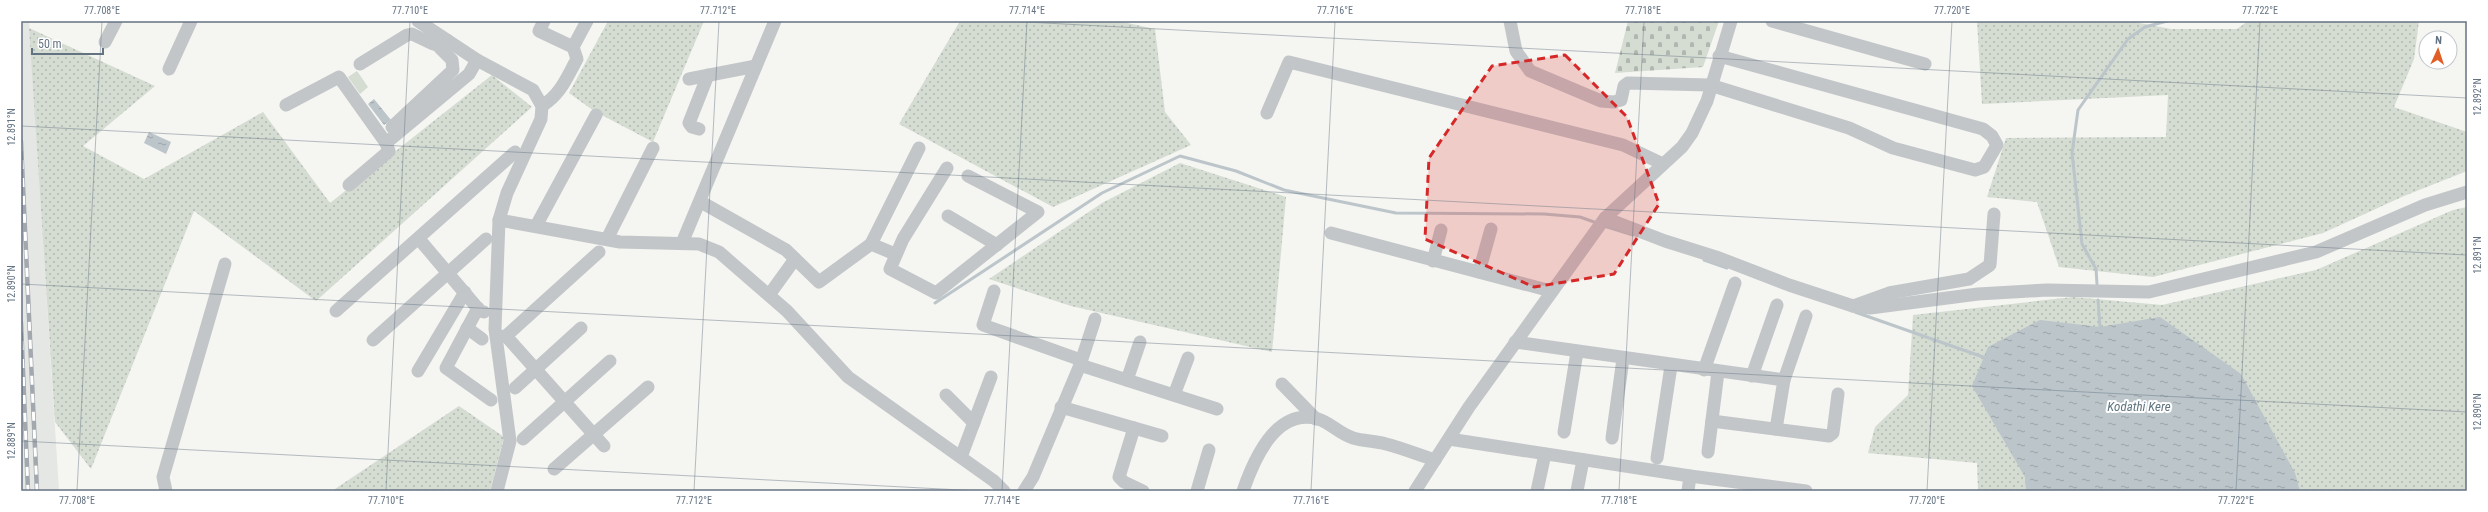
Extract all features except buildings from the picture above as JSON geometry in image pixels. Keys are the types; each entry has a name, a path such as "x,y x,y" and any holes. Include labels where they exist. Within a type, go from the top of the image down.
{"street":[{"path":"105,42 116,21"},
{"path":"169,70 191,21"},
{"path":"392,127 453,70 452,60 440,42 418,21"},
{"path":"542,106 553,99 561,90 577,59 573,47 539,31 544,21"},
{"path":"573,47 587,21"},
{"path":"682,242 701,202 775,21"},
{"path":"1510,21 1516,51 1530,71 1601,101 1614,102 1621,100 1624,86 1628,83 1710,85 1849,128 1893,148 1975,170 1984,167 1996,145 1992,136 1983,129 1719,56"},
{"path":"1416,491 1435,460 1515,342 1605,218 1682,147 1692,133 1707,101 1710,85 1731,21"},
{"path":"1772,21 1925,64"},
{"path":"360,64 407,34 412,34 440,42 533,90 542,106 541,119 507,193 499,220 496,313 501,336 510,441 497,491"},
{"path":"386,143 469,74 477,60"},
{"path":"1267,113 1289,62 1624,145 1663,164"},
{"path":"689,79 756,66"},
{"path":"698,129 692,127 689,123 708,75"},
{"path":"286,105 339,77 386,143 390,151 349,185"},
{"path":"536,226 596,115"},
{"path":"607,239 653,148"},
{"path":"701,202 786,250 819,282 871,244 919,148"},
{"path":"336,311 419,239 515,152"},
{"path":"947,168 895,254 890,268 936,293 1038,212 968,176"},
{"path":"1605,218 1853,306 1870,308 1896,306 1978,294 2047,290 2149,292 2316,252 2425,205 2467,192"},
{"path":"1853,306 1889,293 1976,276 1990,265 1994,214"},
{"path":"948,216 997,245"},
{"path":"499,220 607,239 646,244 682,242 699,244 719,252 769,295 848,377 994,481 1004,491"},
{"path":"1479,272 1491,229"},
{"path":"1433,260 1441,230"},
{"path":"1331,233 1551,292"},
{"path":"419,239 480,311 496,313"},
{"path":"373,340 447,272 486,239"},
{"path":"871,244 895,254"},
{"path":"501,336 599,252"},
{"path":"769,295 795,260"},
{"path":"166,491 163,477 225,264"},
{"path":"1704,370 1735,283"},
{"path":"994,291 983,325 1127,380 1217,409"},
{"path":"418,371 465,292"},
{"path":"1752,376 1777,305"},
{"path":"478,308 446,368 491,400"},
{"path":"1776,429 1784,380 1806,316"},
{"path":"1024,491 1033,477 1080,362 1095,319"},
{"path":"467,328 482,339"},
{"path":"515,388 581,328"},
{"path":"501,336 536,369 604,446"},
{"path":"1127,380 1140,342"},
{"path":"1515,342 1671,366 1784,380"},
{"path":"1564,432 1577,352"},
{"path":"1174,395 1188,358"},
{"path":"1612,438 1623,359"},
{"path":"523,439 610,361"},
{"path":"1656,458 1671,366"},
{"path":"1708,452 1718,372"},
{"path":"961,457 991,377"},
{"path":"1282,384 1316,419"},
{"path":"554,469 648,387"},
{"path":"1712,421 1831,436 1838,394"},
{"path":"946,395 974,423"},
{"path":"1061,407 1162,436"},
{"path":"1243,491 1254,460 1279,427 1288,421 1301,417 1326,422 1337,432 1348,436 1386,444 1435,460"},
{"path":"1134,428 1119,477 1124,482 1143,491"},
{"path":"1449,439 1690,476 1751,488 1806,491"},
{"path":"1197,491 1209,450"},
{"path":"1537,491 1545,454"},
{"path":"1577,491 1583,460"},
{"path":"1688,491 1690,476"}],"highlighted area":[{"path":"1565,55 1627,117 1659,204 1614,274 1534,287 1425,239 1429,158 1492,66"}],"shaded area":[{"path":"21,21 29,21 59,491 21,491"}],"green space":[{"path":"608,21 704,21 653,142 594,111 569,93"},
{"path":"960,21 1118,21 1155,29 1165,112 1191,145 1053,207 899,124"},
{"path":"1628,21 1719,21 1703,67 1615,73"},
{"path":"1977,21 2129,21 2171,29 2237,29 2248,21 2419,21 2414,59 2394,107 2467,132 2467,171 2404,196 2323,233 2153,277 2059,267 2037,202 1987,197 2006,138 2166,137 2168,95 1982,104"},
{"path":"29,28 155,86 83,146 144,179 263,112 330,203 492,75 532,107 316,301 194,211 91,469 55,422"},
{"path":"357,71 368,87 360,94 348,77"},
{"path":"1180,163 1286,197 1272,352 1071,306 989,279 1102,203"},
{"path":"2467,207 2467,491 1978,491 1977,463 1868,453 1875,427 1908,395 1913,315 2073,297 2162,305 2316,270 2453,210"},
{"path":"459,406 504,437 490,491 332,491"}],"water":[{"path":"374,99 391,120 384,125 368,104"},
{"path":"149,132 171,142 166,154 144,143"},
{"name":"Kodathi Kere","path":"2160,317 2241,374 2295,473 2300,491 2026,491 2025,477 1972,386 1988,347 2040,320 2100,327"}],"waterway":[{"path":"2097,284 2096,269 2082,244 2072,153 2078,110 2128,39 2145,27 2167,21"},
{"path":"935,303 1102,193 1180,156 1236,171 1284,190 1396,213 1544,214 1580,217 1597,223"},
{"path":"1604,226 1633,235"},
{"path":"1704,260 1727,268"},
{"path":"2098,300 2100,327"},
{"path":"1855,312 1986,358"}],"railway":[{"path":"21,142 37,491"},
{"path":"21,323 28,491"}]}
